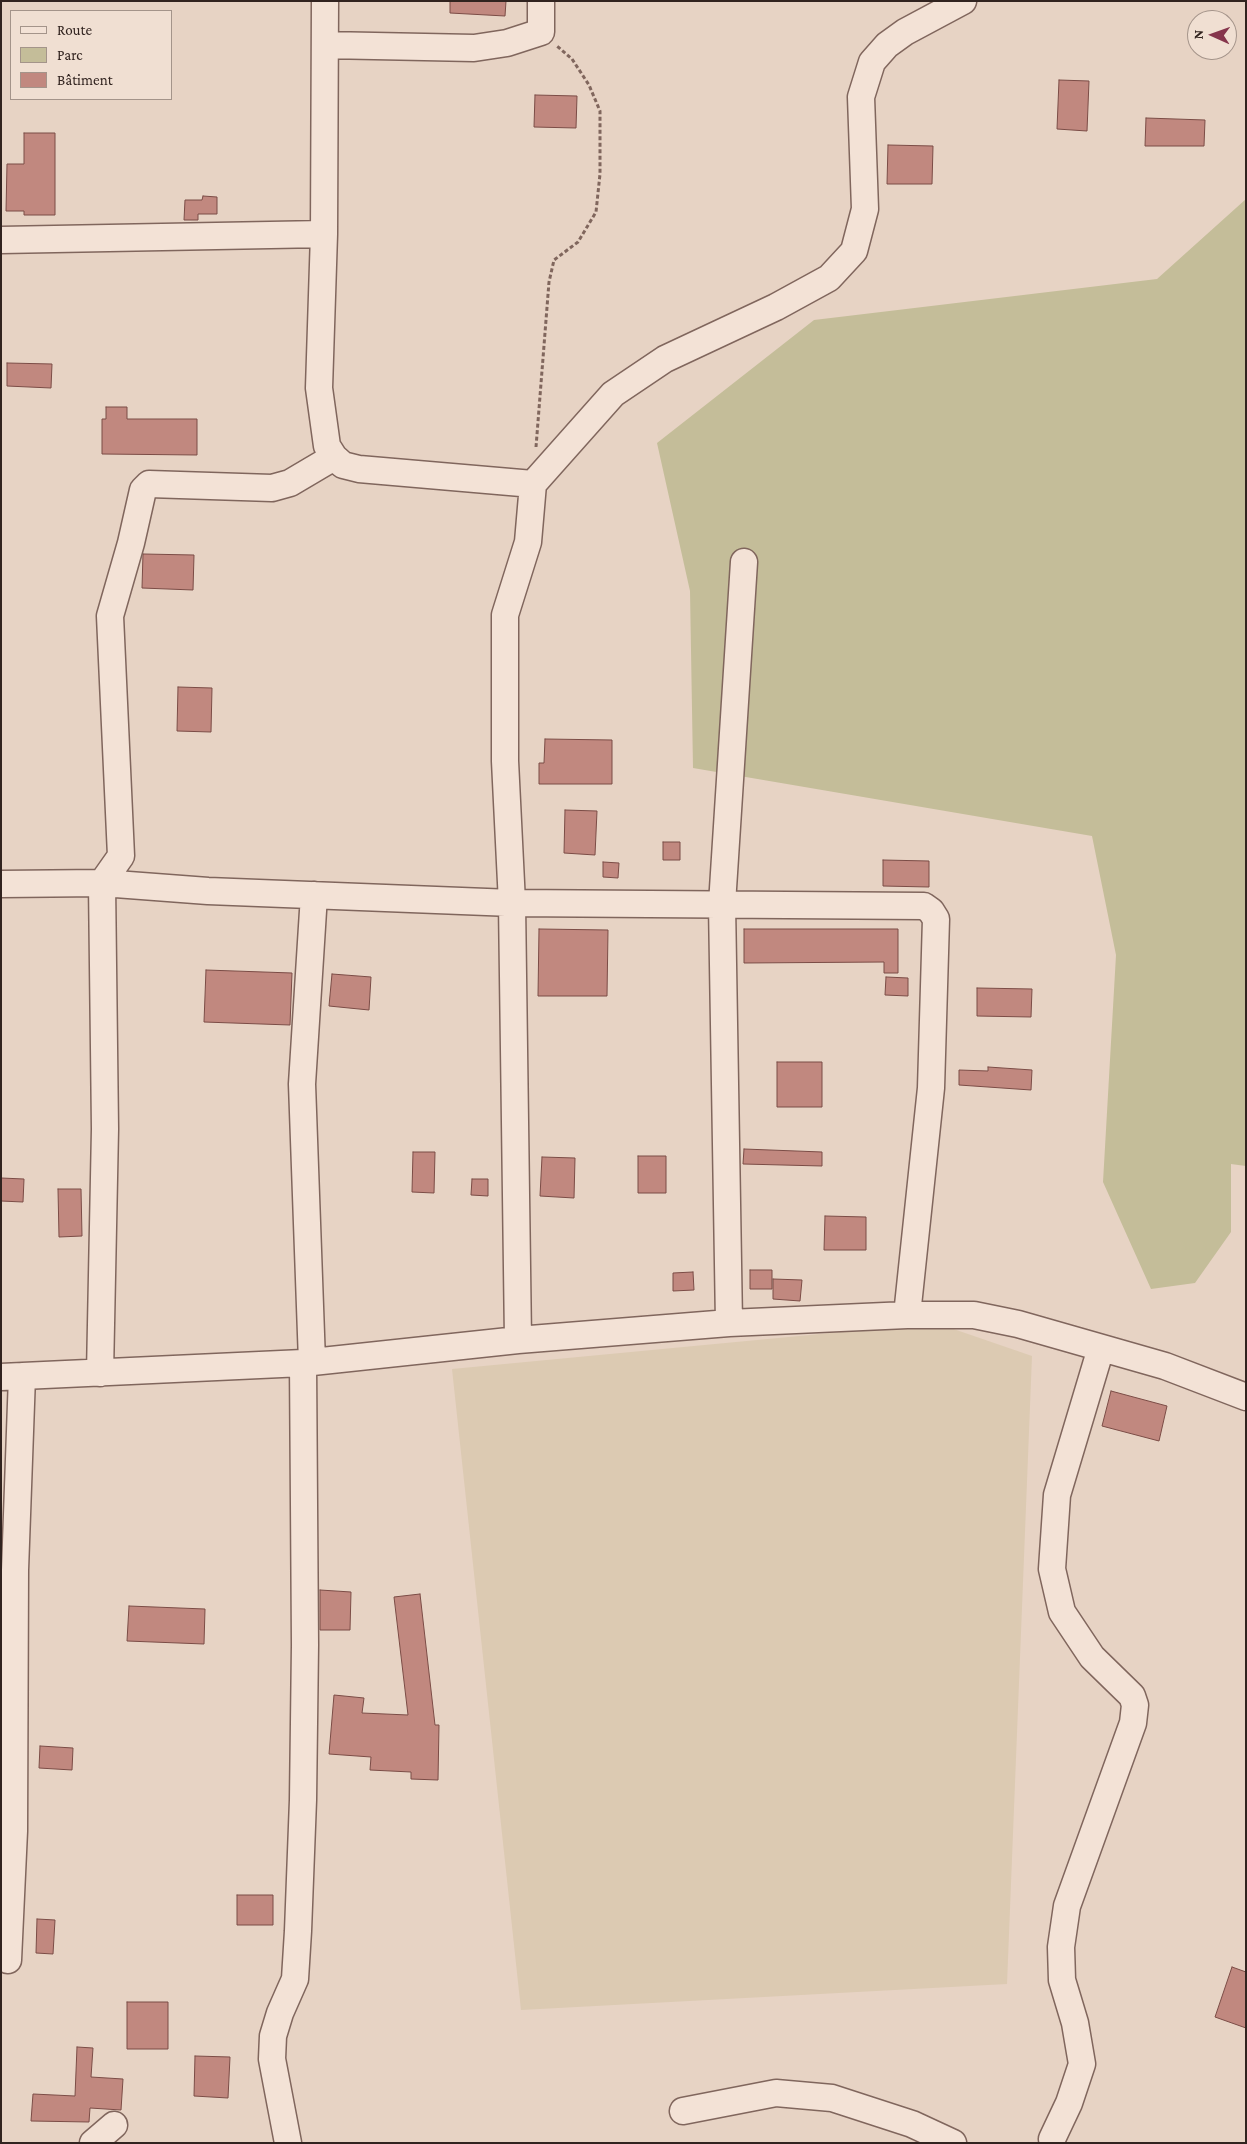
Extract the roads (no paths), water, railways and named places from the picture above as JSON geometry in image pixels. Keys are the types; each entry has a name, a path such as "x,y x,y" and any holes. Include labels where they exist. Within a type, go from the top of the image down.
{"street":[{"path":"325,1 324,234 319,388 327,446 334,457 343,465 359,469 533,484"},
{"path":"325,45 474,48 507,42 541,32 540,1"},
{"path":"518,1340 512,903 505,761 505,615 528,542 533,484 613,394 665,359 776,307 829,278 854,251 864,209 861,97 872,62 887,45 905,32 964,1"},
{"path":"1,240 324,234"},
{"path":"100,1373 105,1129 102,883 121,856 110,616 131,543 143,490 149,484 272,488 290,483 334,457"},
{"path":"729,1323 722,904 744,562"},
{"path":"1,884 102,883 208,892 512,903 924,906 931,911 936,919 932,1088 907,1314"},
{"path":"288,2143 272,2059 273,2036 280,2013 295,1979 303,1800 308,1363 302,1084 314,896"},
{"path":"8,1960 14,1831 15,1570 12,1377 308,1363 518,1340 729,1323 907,1314 974,1315 1018,1324 1165,1366 1246,1397"},
{"path":"1055,2142 1082,2064 1075,2022 1062,1980 1061,1947 1067,1906 1133,1723 1135,1705 1132,1696 1092,1657 1062,1612 1052,1569 1057,1495 1101,1348"},
{"path":"683,2110 776,2093 832,2098 912,2124 953,2143"},
{"path":"93,2143 114,2125"}]}
